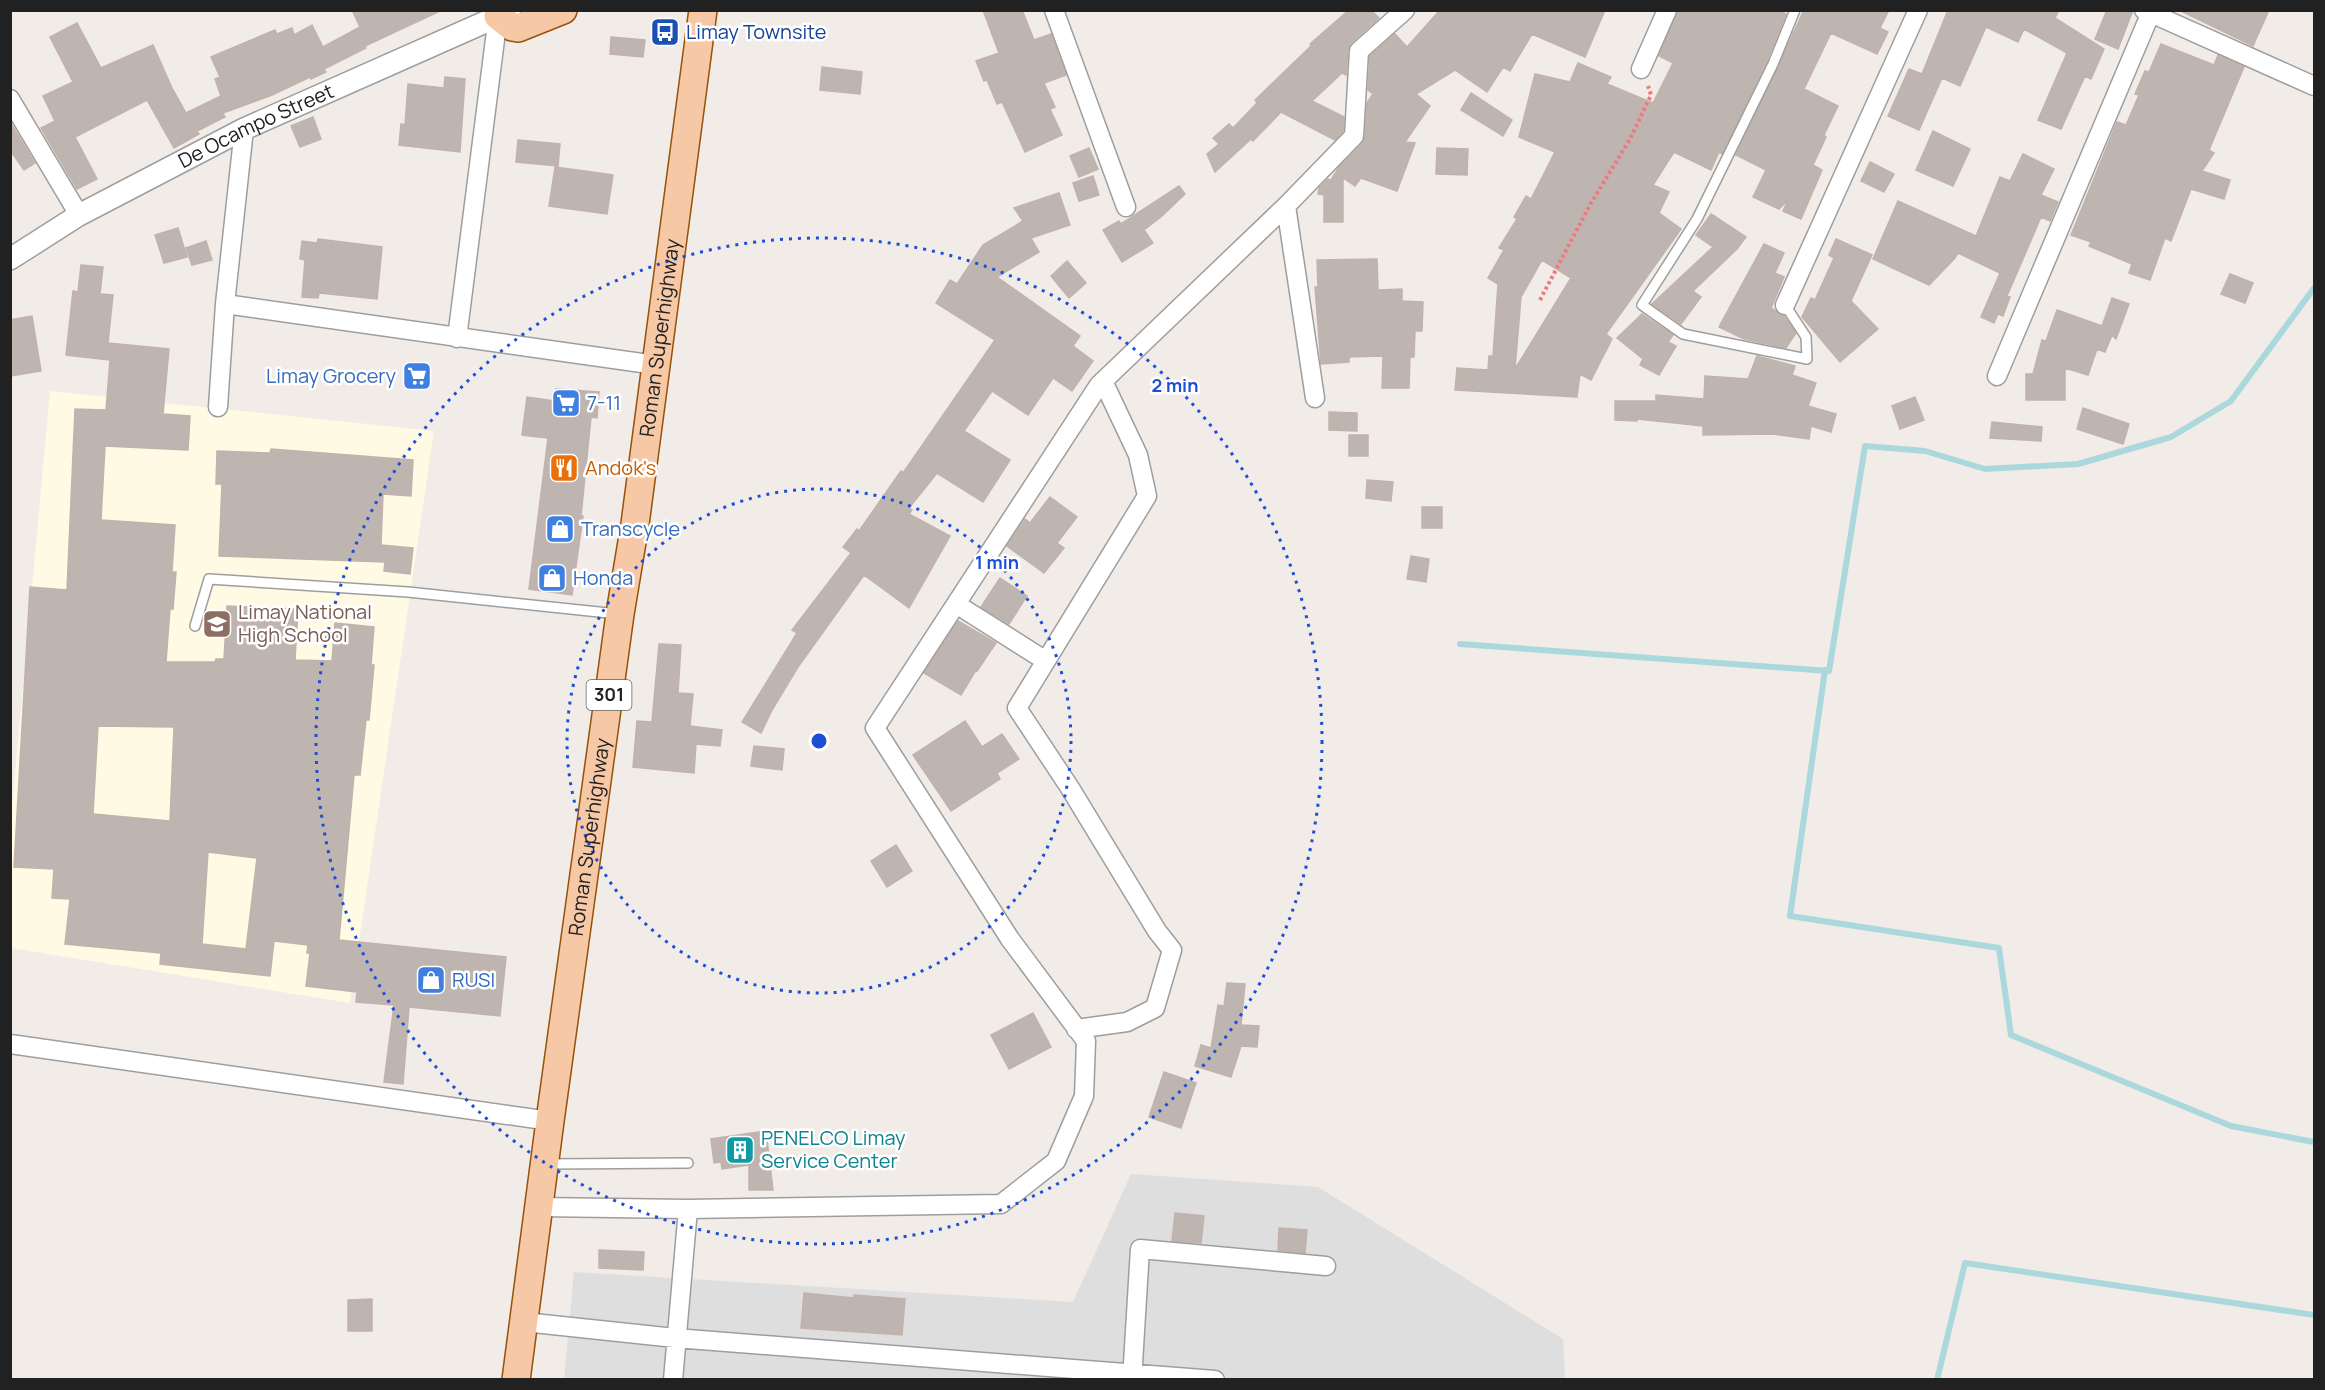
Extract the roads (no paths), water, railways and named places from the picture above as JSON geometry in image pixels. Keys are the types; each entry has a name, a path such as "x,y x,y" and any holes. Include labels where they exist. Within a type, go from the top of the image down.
{"main road":[{"path":"503,12 512,27 518,28 563,10"},
{"name":"Roman Superhighway","path":"516,1380 620,614 635,524 703,10"}],"street":[{"path":"1054,10 1126,207"},
{"path":"539,1207 688,1209 1001,1204 1056,1161 1084,1096 1086,1041 1010,939 875,728 1102,381 1286,206 1354,136 1359,51 1404,10"},
{"path":"1641,69 1667,10"},
{"path":"1785,305 1918,10"},
{"name":"De Ocampo Street","path":"10,259 79,215 244,129 503,12"},
{"path":"457,338 503,12"},
{"path":"1997,376 2149,12 2314,86"},
{"path":"10,99 79,215"},
{"path":"218,407 225,304 244,129"},
{"path":"1286,206 1316,398"},
{"path":"225,304 656,365"},
{"path":"1076,1029 1126,1022 1155,1008 1172,950 1157,931 1070,788 1017,708 1147,496 1138,456 1102,381"},
{"path":"956,604 1046,661"},
{"path":"10,1044 550,1121"},
{"path":"673,1380 688,1209"},
{"path":"1132,1376 1140,1250 1326,1266"},
{"path":"524,1322 675,1338 1132,1376 1215,1380"}],"lane":[{"path":"1785,305 1806,337 1807,359 1683,334 1642,305 1697,219 1773,64 1795,10"},
{"path":"195,626 209,579 408,592 620,614"},
{"path":"544,1164 688,1163"}],"waterway":[{"path":"1460,644 1829,671 1865,446 1925,451 1985,469 2078,464 2171,437 2231,401 2314,288"},
{"path":"1825,670 1790,916 1999,948 2011,1035 2231,1126 2314,1142"},
{"path":"1937,1380 1965,1263 2314,1315"}],"place":[{"name":"Limay Townsite","path":"665,32"},
{"name":"Limay Grocery","path":"417,376"},
{"name":"7-11","path":"566,403"},
{"name":"Andok's","path":"564,468"},
{"name":"Transcycle","path":"560,529"},
{"name":"Honda","path":"552,578"},
{"name":"Limay National High School","path":"217,624"},
{"name":"RUSI","path":"431,980"},
{"name":"PENELCO Limay Service Center","path":"740,1150"}]}
